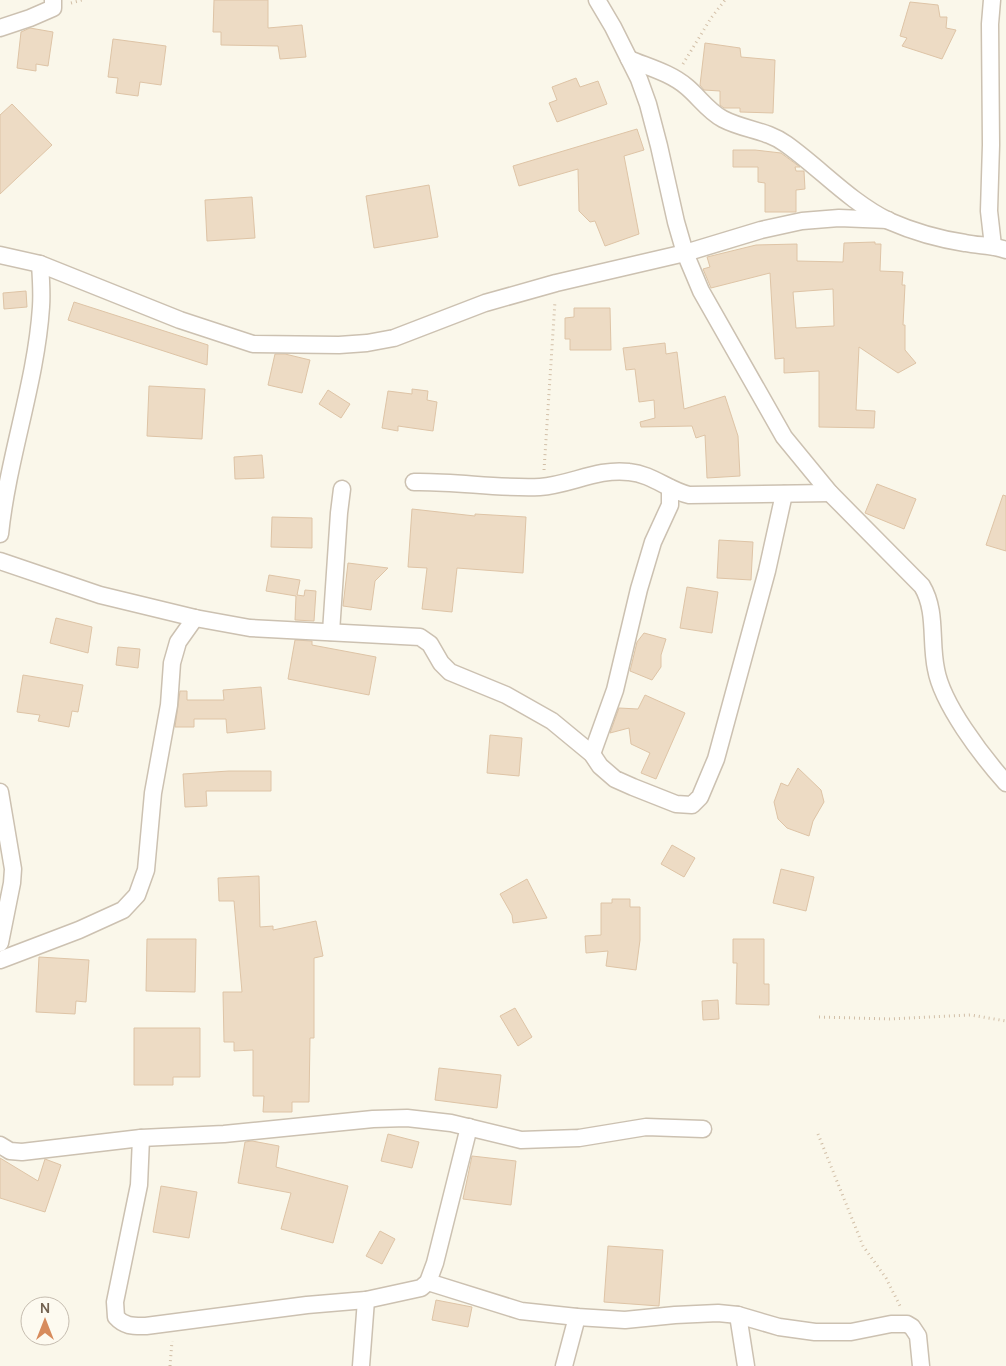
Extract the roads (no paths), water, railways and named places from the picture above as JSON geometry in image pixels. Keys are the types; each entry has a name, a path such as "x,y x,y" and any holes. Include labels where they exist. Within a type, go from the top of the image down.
{"street":[{"path":"0,28 53,8 53,0"},
{"path":"597,0 639,79 648,104 676,222 685,253 701,290 775,422 798,455 830,493 922,586 928,596 930,605 936,669 941,684 951,706 968,733 1006,783"},
{"path":"629,60 675,79 687,87 712,113 728,122 766,133 784,143 846,194 888,220 931,237 1000,248 989,210 998,25 992,0"},
{"path":"0,255 40,264 180,320 247,342 260,344 339,345 367,343 394,338 485,303 556,283 685,253 761,230 802,221 839,218 888,220"},
{"path":"0,534 6,490 34,364 42,306 40,264"},
{"path":"414,482 543,486 589,475 618,471 636,472 689,495 830,493"},
{"path":"592,754 615,690 639,589 653,542 670,504 670,488"},
{"path":"331,632 342,489"},
{"path":"0,561 100,595 195,618 250,628 420,637 430,644 450,672 506,695 534,710 571,735 592,754 608,774 633,788 682,805 692,804 700,796 718,750 767,571 784,494"},
{"path":"0,960 79,930 123,910 137,895 146,870 153,793 169,705 172,663 178,642 195,618"},
{"path":"0,797 13,868 12,883 1,934"},
{"path":"0,1145 10,1151 22,1152 141,1138 224,1134 373,1119 407,1118 451,1123 521,1140 579,1138 646,1128 703,1128"},
{"path":"141,1138 139,1185 115,1302 115,1312 119,1320 131,1326 173,1323 307,1305 366,1300 421,1288 428,1282 435,1263 469,1127"},
{"path":"428,1282 521,1310 578,1318 625,1320 718,1313 738,1315 779,1327 815,1332 851,1332 891,1324 907,1324 912,1327 918,1336 921,1366"},
{"path":"361,1366 366,1300"},
{"path":"738,1315 746,1366"},
{"path":"564,1366 578,1318"}]}
